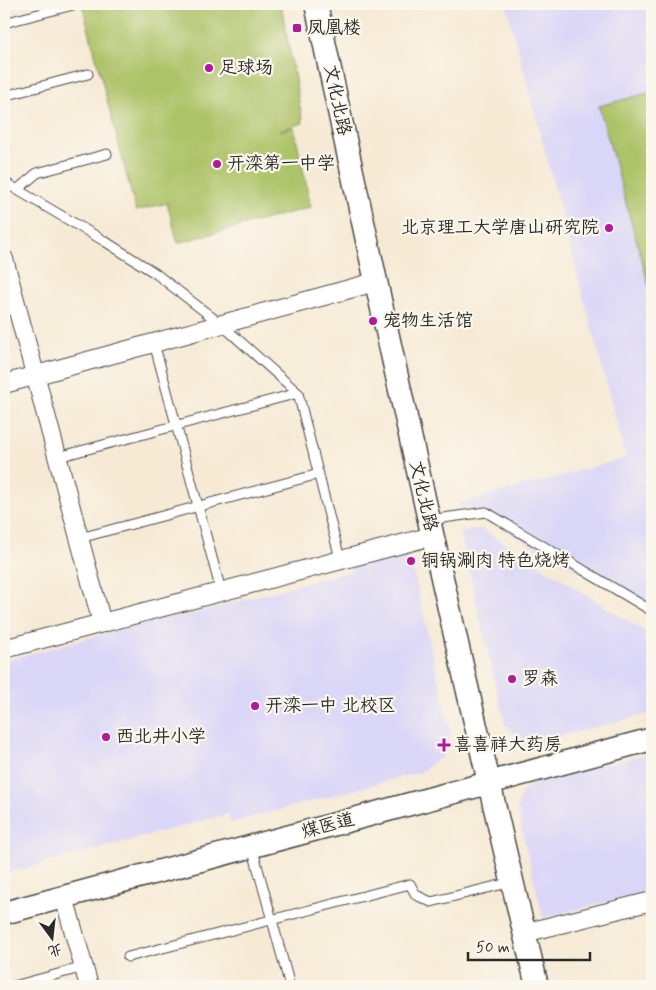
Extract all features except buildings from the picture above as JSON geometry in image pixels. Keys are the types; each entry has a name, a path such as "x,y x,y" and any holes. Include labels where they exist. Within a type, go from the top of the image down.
{"street":[{"name":"文化北路","path":"316,4 430,528 537,986"},
{"path":"4,259 102,623"},
{"path":"4,384 375,282"},
{"path":"4,649 340,559 430,528"},
{"name":"煤医道","path":"4,913 652,738"},
{"path":"64,897 89,986"},
{"path":"524,933 652,900"}],"lane":[{"path":"4,23 73,5"},
{"path":"4,96 88,74"},
{"path":"17,190 37,173 107,154"},
{"path":"4,182 155,273 222,325 298,393 340,559"},
{"path":"154,343 221,591"},
{"path":"58,457 298,393"},
{"path":"80,538 319,474"},
{"path":"430,528 486,512 652,611"},
{"path":"252,846 290,986"},
{"path":"128,957 410,884 416,895 431,902 512,882"},
{"path":"14,986 84,967"}],"shaded area":[{"path":"352,4 381,4 354,11"},
{"name":"北京理工大学唐山研究院","path":"506,4 652,4 652,611 457,504 626,458"},
{"path":"482,529 652,636 652,713 537,742 517,737 505,724 460,532"},
{"path":"408,548 451,733 443,756 421,772 231,823 228,814 4,874 4,661 176,614 177,618 351,571 353,562"},
{"path":"652,753 652,890 543,918 517,809 522,792 535,781"}],"green space":[{"name":"开滦第一中学","path":"82,4 281,4 303,123 280,130 294,127 311,207 178,243 167,203 136,211"},
{"path":"652,92 652,297 599,106"}],"place":[{"name":"凤凰楼","path":"297,28"},
{"name":"足球场","path":"209,68"},
{"name":"开滦第一中学","path":"217,164"},
{"name":"北京理工大学唐山研究院","path":"609,228"},
{"name":"宠物生活馆","path":"373,321"},
{"name":"铜锅涮肉 特色烧烤","path":"411,561"},
{"name":"罗森","path":"512,679"},
{"name":"开滦一中 北校区","path":"255,706"},
{"name":"西北井小学","path":"106,737"},
{"name":"喜喜祥大药房","path":"444,745"}]}
